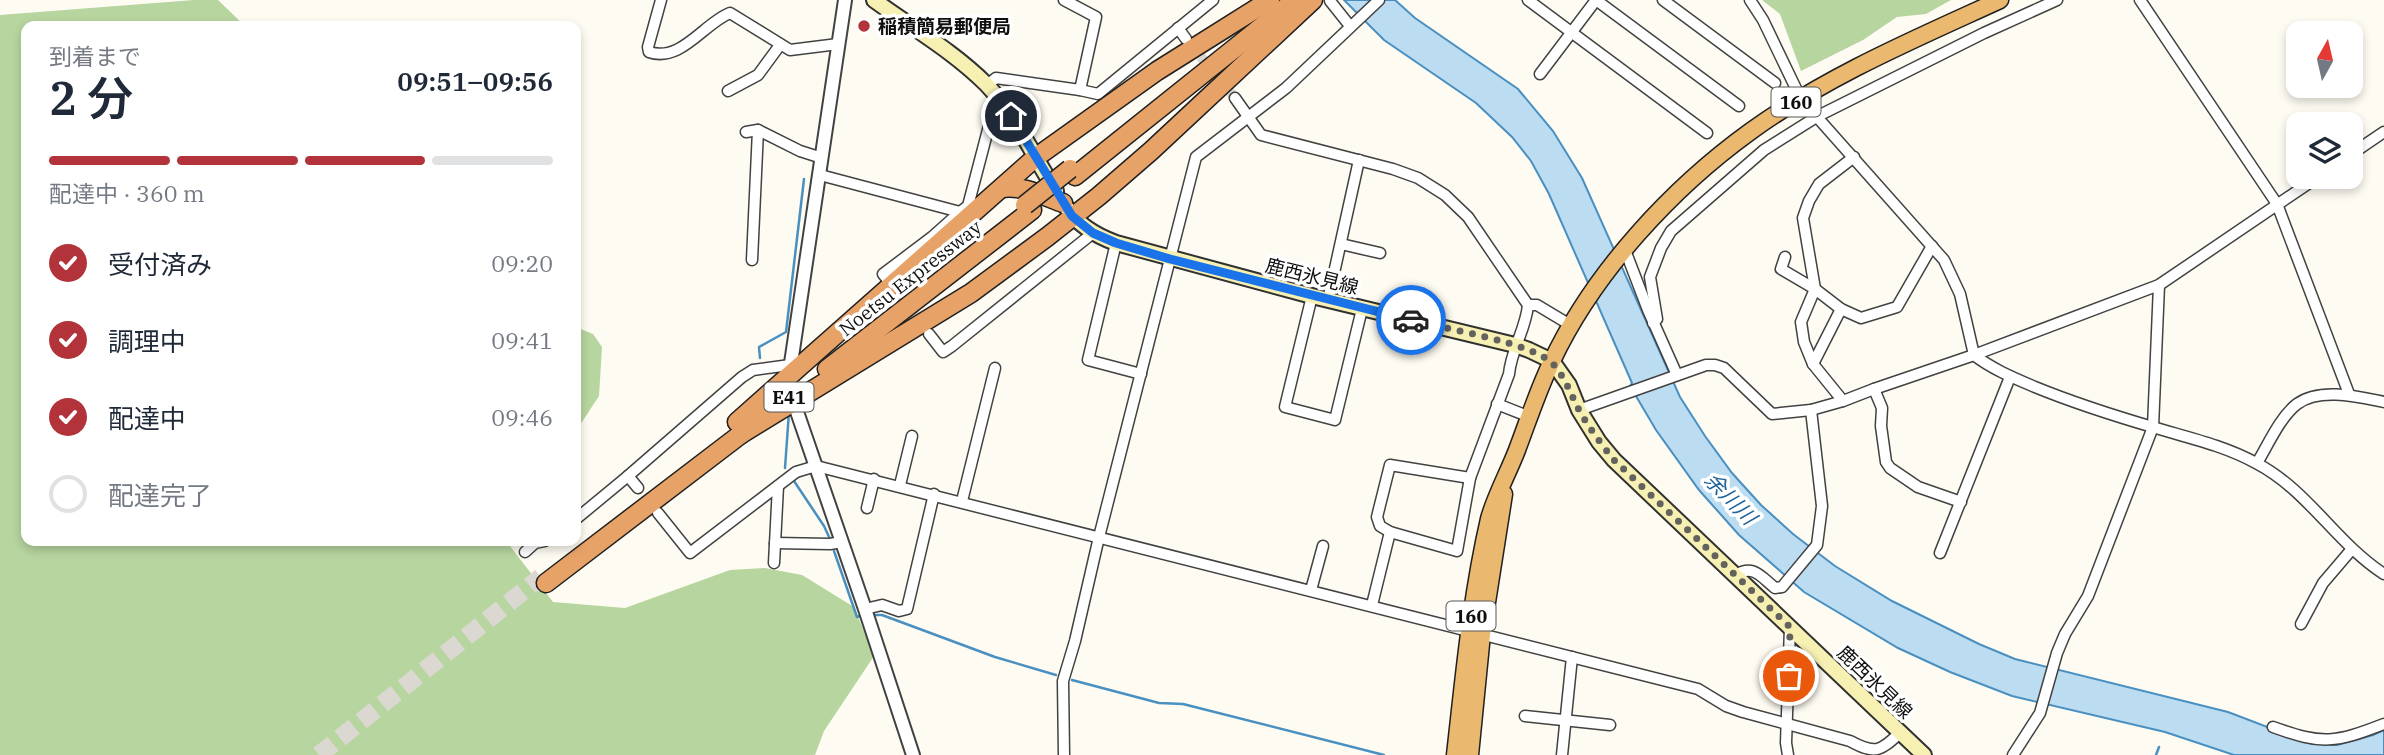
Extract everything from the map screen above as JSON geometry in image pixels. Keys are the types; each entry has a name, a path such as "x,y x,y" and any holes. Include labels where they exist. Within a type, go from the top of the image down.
{"highway":[{"path":"739,428 1035,158 1157,71 1270,0"},
{"name":"Noetsu Expressway","path":"1073,173 1279,0"},
{"name":"Noetsu Expressway","path":"543,580 739,428 890,322 1073,173 1295,0"},
{"path":"739,428 971,293 1068,209 1099,196 1313,0"},
{"name":"160","path":"1455,755 1475,632 1502,520 1506,481 1552,361 1593,292 1625,250 1666,204 1716,158 1752,130 1878,56 2000,0"},
{"path":"1002,188 1021,188 1068,209"},
{"name":"160","path":"1470,755 1475,632"}],"main road":[{"name":"鹿西氷見線","path":"874,0 968,67 988,85 1006,109 1068,209 1093,233 1116,243 1170,259 1515,345 1552,361 1569,385 1579,410 1599,442 1614,460 1924,755"}],"street":[{"path":"661,0 648,47 649,52 655,54 684,46 730,13 790,50 838,44"},
{"path":"581,515 742,377 753,370 790,368 845,0"},
{"path":"1064,0 1096,17 1080,90"},
{"path":"988,85 996,78 1098,94 1213,0"},
{"path":"1064,755 1063,681 1196,157 1286,88 1379,0"},
{"path":"1528,0 1707,133"},
{"path":"1540,74 1596,0 1739,106"},
{"path":"1663,0 1775,83"},
{"path":"1750,0 1763,20 1801,99 1944,260 1960,294 1974,355 2010,377 2064,398 2217,445 2257,463 2276,475 2317,510 2363,561 2384,574"},
{"path":"1653,323 1657,319 1650,271 1671,232 1764,150 1818,116 1984,33 2057,0"},
{"path":"2140,0 2277,204 2349,394"},
{"path":"1330,1 1352,25"},
{"path":"1178,28 1186,39"},
{"path":"728,91 758,75 779,45"},
{"path":"1235,98 1261,135 1393,169 1418,178 1445,195 1468,217 1528,305 1509,374 1470,478 1457,551 1390,532 1380,526 1377,517 1390,465 1470,478"},
{"path":"888,280 883,274 968,206 990,122 1006,109"},
{"path":"746,132 758,130 800,151 822,158"},
{"path":"752,260 758,130"},
{"path":"2363,146 2384,132"},
{"path":"1843,401 1814,364 1804,342 1801,322 1815,289 1803,218 1819,184 1854,157"},
{"path":"1328,300 1359,160"},
{"path":"820,176 960,212"},
{"path":"1579,410 1706,365 1724,369 1772,414 1811,410 1843,401 2159,285 2300,189"},
{"path":"929,334 943,352 1093,233"},
{"path":"1116,243 1088,360 1141,374"},
{"path":"1341,244 1380,253"},
{"path":"1785,257 1780,267 1784,271 1815,289 1840,309 1861,318 1897,307 1932,246"},
{"path":"1625,250 1653,323 1677,375"},
{"path":"1777,281 1784,271"},
{"path":"2013,755 2043,706 2054,662 2065,634 2088,596 2153,427 2159,285"},
{"path":"1312,296 1285,407 1335,420 1362,309"},
{"path":"1528,305 1537,305 1572,326"},
{"path":"1814,364 1840,309"},
{"path":"962,501 995,368"},
{"path":"1940,553 2010,377"},
{"path":"1874,389 1882,408 1881,426 1886,462 1890,468 1918,487 1961,502"},
{"path":"2257,463 2287,414 2305,399 2349,394 2384,402"},
{"path":"1497,404 1530,417"},
{"path":"795,406 913,755"},
{"path":"1735,575 1745,569 1752,570 1775,587 1782,587 1817,545 1822,506 1811,410"},
{"path":"900,485 912,436"},
{"path":"658,513 691,553 796,472 816,466 900,485 1698,689 1726,706 1850,741 1875,751 1883,748 1900,733"},
{"path":"628,476 638,488"},
{"path":"867,508 874,479"},
{"path":"774,563 778,486"},
{"path":"865,609 882,605 899,611 906,609 934,494"},
{"path":"1372,605 1390,532"},
{"path":"775,543 842,542"},
{"path":"525,552 532,546"},
{"path":"1311,590 1323,546"},
{"path":"2301,624 2323,583 2352,549"},
{"path":"1788,755 1790,627"},
{"path":"1562,755 1572,657"},
{"path":"1525,716 1610,725"},
{"path":"2273,727 2319,741 2345,738 2384,724"}],"green space":[{"path":"218,0 240,21 21,21 21,546 510,546 553,602 625,608 730,570 765,568 802,575 854,607 874,656 824,731 815,755 0,755 0,15"},
{"path":"1762,0 1951,0 1926,14 1897,17 1863,40 1801,71 1780,14"},
{"path":"581,329 593,334 602,347 599,396 581,423"}],"water":[{"name":"余川川","path":"1344,0 1395,0 1415,18 1518,89 1553,131 1582,178 1680,397 1705,436 1732,473 1761,505 1835,566 1892,601 2015,659 2228,712 2312,744 2337,745 2384,730 2384,755 2234,755 2165,732 2012,696 1898,648 1804,592 1739,535 1699,490 1656,430 1630,386 1632,383 1549,194 1531,161 1512,137 1476,103 1384,40"}],"waterway":[{"path":"760,358 759,347 786,332 804,179"},
{"path":"785,468 789,412"},
{"path":"794,481 830,539"},
{"path":"834,551 857,617 860,616"},
{"path":"876,615 995,657 1056,675"},
{"path":"1072,680 1159,703 1183,704 1384,755"},
{"path":"2156,755 2159,747"}],"tunnel":[{"path":"1191,45 1235,98"},
{"path":"891,283 924,327"},
{"path":"319,755 541,577"}],"way so far":[{"path":"1411,320 1515,345 1552,361 1569,385 1579,410 1599,442 1614,460 1790,627 1789,676"}],"place":[{"name":"稲積簡易郵便局","path":"864,26"}],"route":[{"path":"1011,116 1072,216 1093,233 1116,243 1170,259 1411,320"}]}
